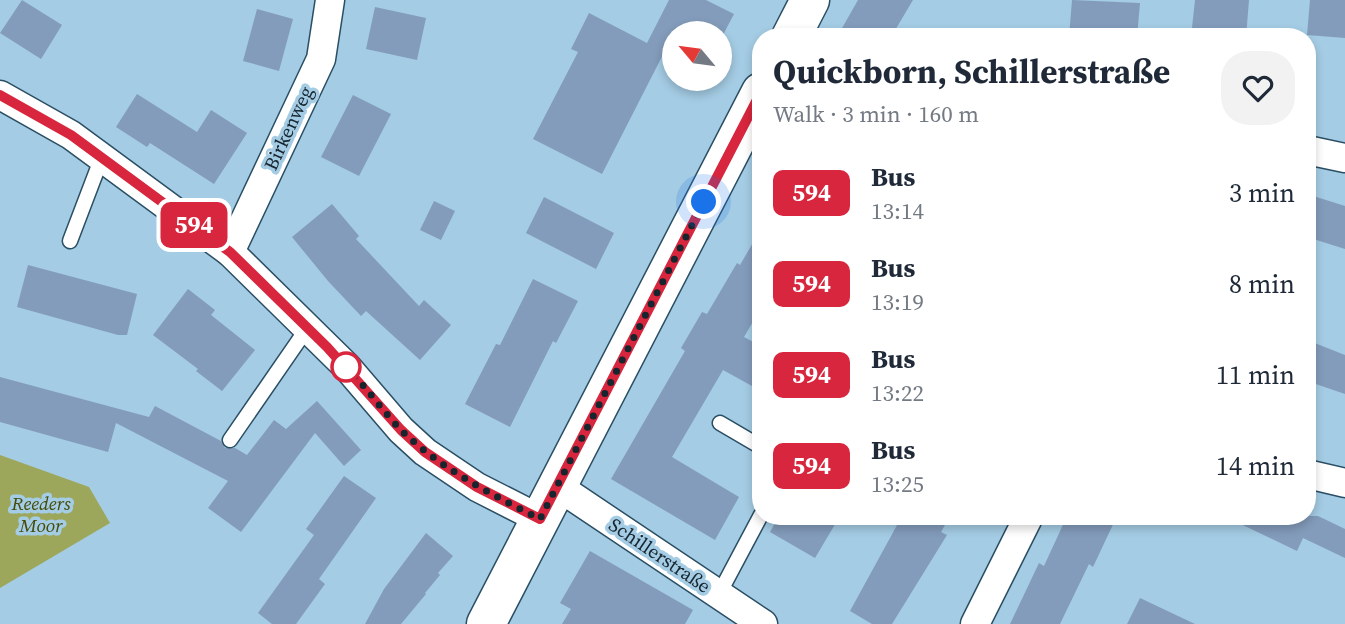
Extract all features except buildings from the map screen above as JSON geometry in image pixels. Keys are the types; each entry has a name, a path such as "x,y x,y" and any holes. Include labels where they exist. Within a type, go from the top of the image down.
{"main road":[{"path":"796,28 810,0"},
{"path":"486,624 752,109"}],"street":[{"name":"Birkenweg","path":"230,252 321,59 330,0"},
{"name":"Schillerstraße","path":"0,95 71,135 230,252 308,327 401,430 425,452 468,482 549,502 719,594 763,624"},
{"path":"1316,152 1345,159"},
{"path":"1316,476 1345,483"},
{"path":"975,624 1024,525"}],"lane":[{"path":"70,241 102,157"},
{"path":"230,440 308,327"},
{"path":"720,424 752,442"},
{"path":"719,594 755,525"}],"green space":[{"name":"Reeders Moor","path":"0,455 89,487 110,523 0,588"}],"bus line":[{"name":"594","path":"0,95 71,135 230,252 327,347 401,430 425,452 477,487 540,519 752,109"}],"route":[{"path":"346,367 401,430 425,452 477,487 540,519 704,202"}]}
